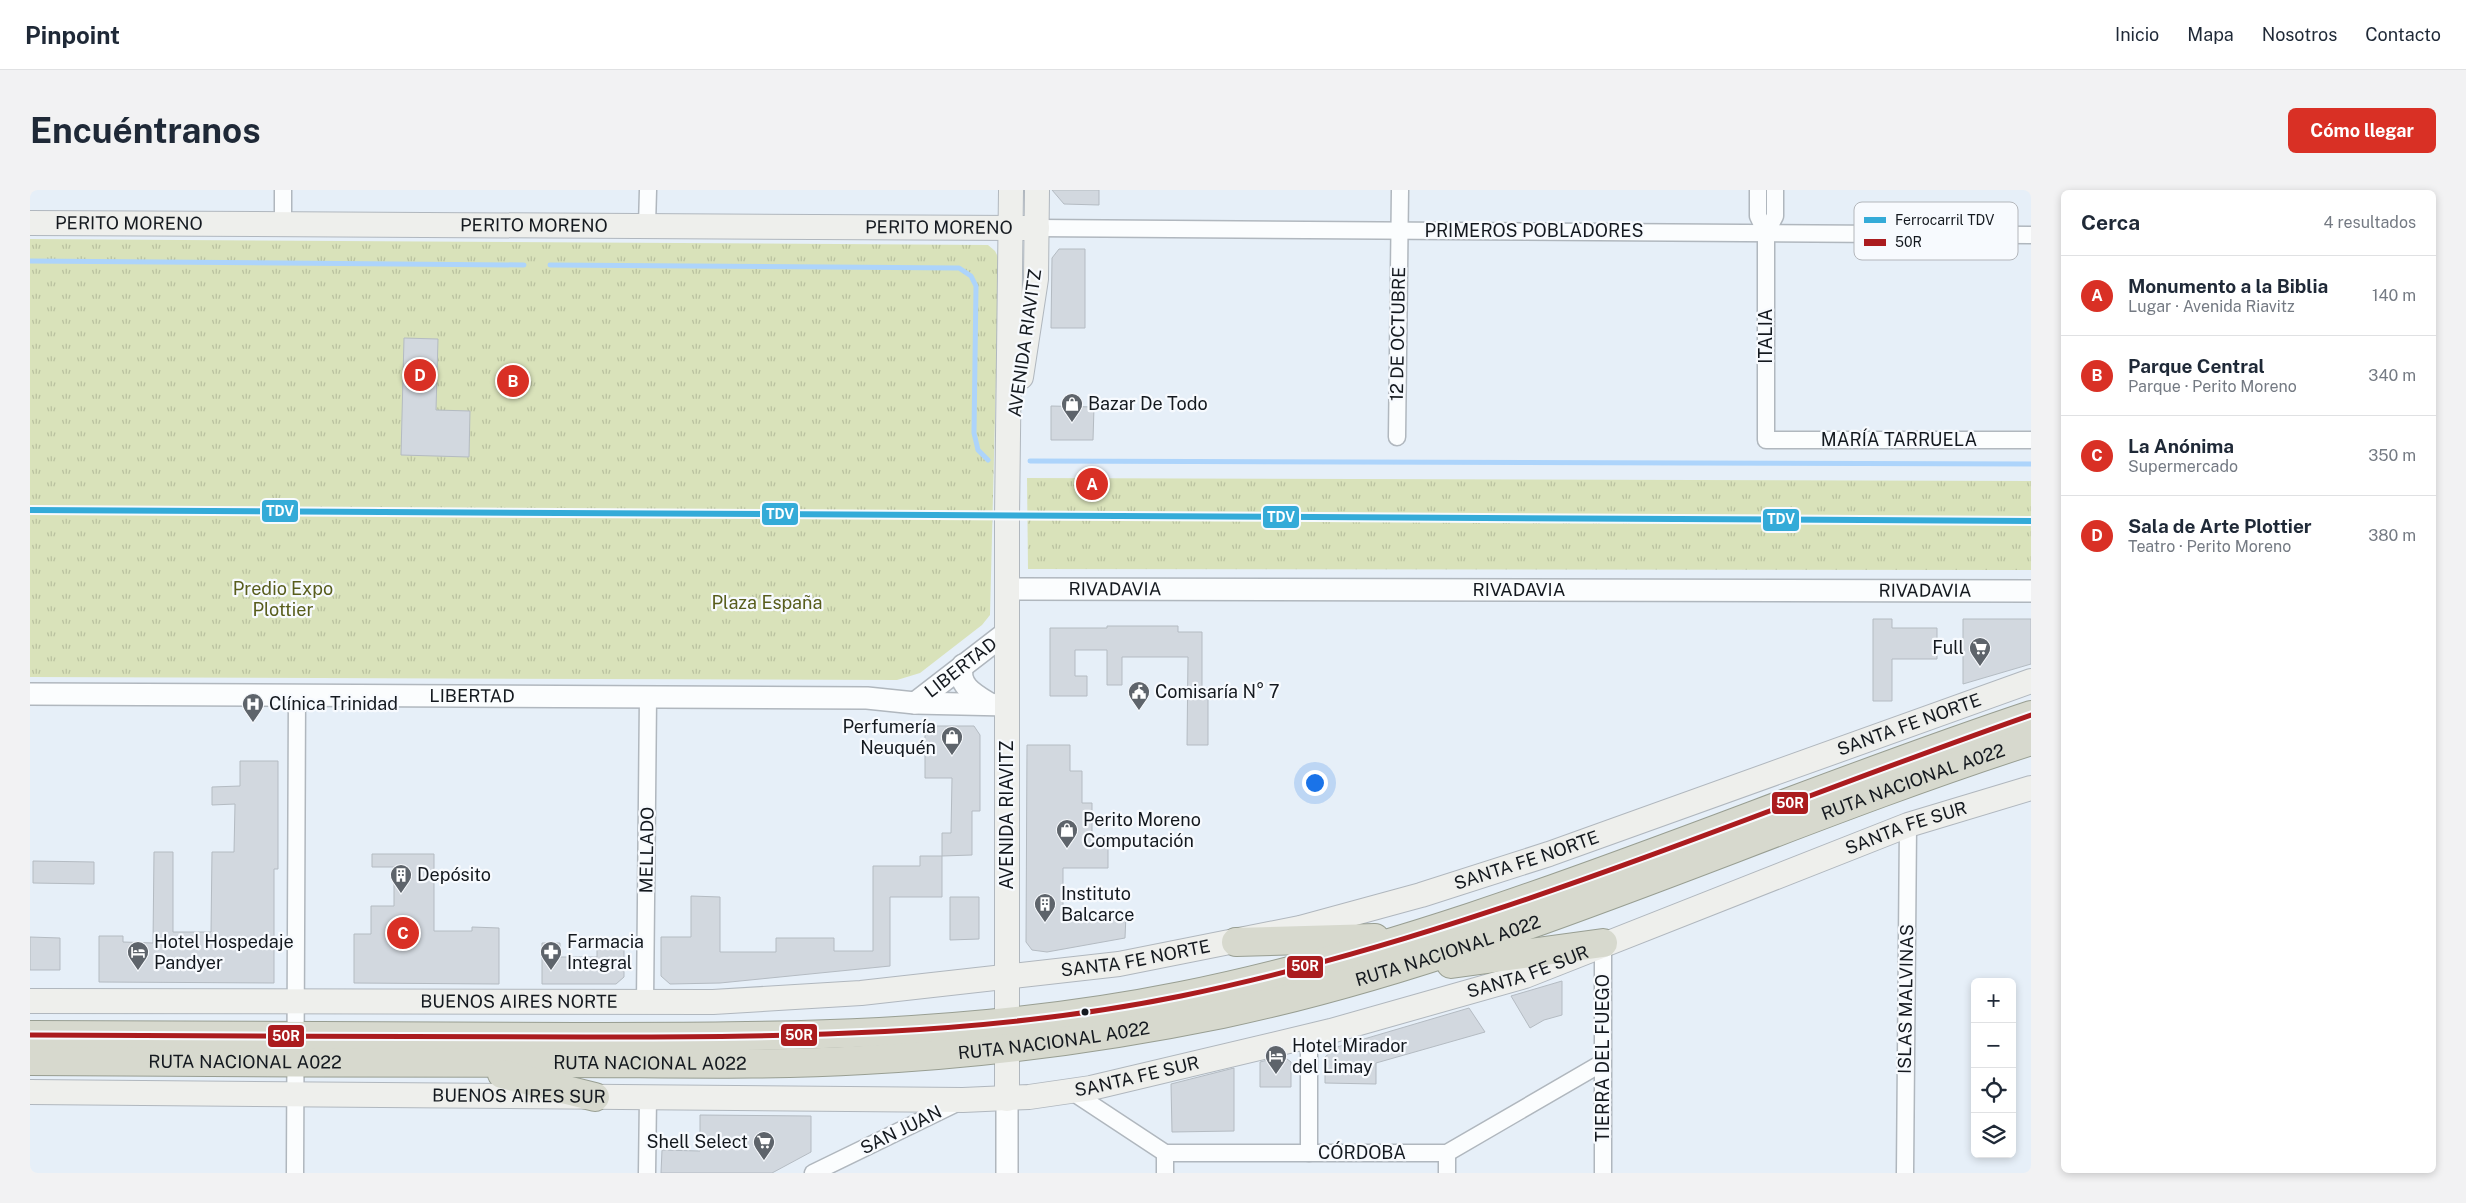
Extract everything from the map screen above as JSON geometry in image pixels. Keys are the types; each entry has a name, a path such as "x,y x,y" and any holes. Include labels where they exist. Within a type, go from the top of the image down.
{"highway":[{"name":"RUTA NACIONAL A022","path":"30,1035 295,1050 460,1063 827,1062 907,1057 1007,1036 1108,1009 1227,986 1416,937 2031,715"},
{"name":"RUTA NACIONAL A022","path":"30,1061 295,1050 871,1034 1106,1035 1221,1014 1388,972 1517,930 1875,796 2031,741"},
{"path":"1236,942 1416,937"},
{"path":"1388,972 1603,943"},
{"path":"460,1063 596,1097"}],"main road":[{"name":"AVENIDA RIAVITZ","path":"1007,1099 1007,978 998,704 1007,632 1011,190"},
{"name":"AVENIDA RIAVITZ","path":"1008,458 1034,296 1037,190"},
{"name":"PERITO MORENO","path":"30,223 1037,228"},
{"name":"SANTA FE NORTE","path":"1007,978 1119,964 1236,942 1362,912 1487,874 2031,681"},
{"name":"SANTA FE SUR","path":"1007,1099 1071,1091 1310,1036 1525,976 1603,943 1908,825 2031,788"},
{"name":"BUENOS AIRES NORTE","path":"30,1001 645,1003 783,999 1007,978"},
{"name":"BUENOS AIRES SUR","path":"30,1092 1007,1099"}],"street":[{"path":"283,190 283,224"},
{"path":"647,226 648,190"},
{"name":"12 DE OCTUBRE","path":"1397,438 1400,190"},
{"path":"1758,190 1758,216 1766,233"},
{"path":"1766,233 1775,216 1776,190"},
{"name":"PRIMEROS POBLADORES","path":"1037,228 1854,234"},
{"name":"ITALIA","path":"1766,233 1766,440"},
{"name":"PRIMEROS POBLADORES","path":"2018,235 2031,235"},
{"name":"MARÍA TARRUELA","path":"1766,440 2031,440"},
{"name":"RIVADAVIA","path":"1007,589 2031,591"},
{"name":"LIBERTAD","path":"915,703 1007,632"},
{"path":"963,665 961,676 965,686 998,704"},
{"name":"LIBERTAD","path":"30,694 867,698 915,703 998,704"},
{"path":"295,1173 297,696"},
{"name":"MELLADO","path":"645,1003 648,697"},
{"name":"ISLAS MALVINAS","path":"1904,1173 1908,825"},
{"name":"TIERRA DEL FUEGO","path":"1603,943 1603,1173"},
{"path":"1309,1152 1310,1036"},
{"path":"1447,1173 1447,1153 1602,1063"},
{"path":"1108,1083 1103,1096 1109,1114"},
{"path":"1071,1091 1165,1152 1165,1173"},
{"path":"647,1173 648,1097"},
{"name":"AVENIDA RIAVITZ","path":"1007,1099 1007,1173"},
{"name":"SAN JUAN","path":"813,1173 963,1100"},
{"name":"CÓRDOBA","path":"1165,1152 1447,1153"}],"green space":[{"path":"30,239 988,245 995,251 999,259 990,615 982,625 920,673 897,680 30,677"},
{"path":"1027,478 2031,481 2031,570 1028,569"}],"building":[{"path":"1052,190 1099,190 1099,205 1064,204"},
{"path":"1059,249 1085,249 1085,328 1051,328 1052,258"},
{"path":"404,338 438,339 436,410 470,411 469,457 401,455"},
{"name":"Bazar De Todo","path":"1051,406 1094,407 1093,440 1051,440"},
{"path":"1873,619 1892,619 1892,628 1937,628 1937,659 1892,659 1892,701 1873,701"},
{"path":"1963,619 2031,619 2031,664 1963,684"},
{"path":"1107,626 1178,626 1178,632 1202,632 1202,688 1208,688 1208,745 1187,745 1188,657 1122,657 1122,685 1107,685 1107,650 1075,650 1075,676 1087,676 1087,696 1050,696 1050,628 1107,628"},
{"path":"925,726 974,726 980,735 980,811 972,811 972,855 942,856 942,833 951,833 952,778 925,778"},
{"path":"1027,745 1070,745 1070,771 1082,771 1082,803 1092,803 1092,836 1108,836 1108,868 1063,868 1063,918 1107,917 1107,914 1126,914 1125,938 1047,952 1032,950 1026,942"},
{"path":"240,761 278,761 278,869 274,869 274,983 99,982 99,936 123,936 123,942 153,943 154,852 173,852 173,932 211,932 212,852 234,852 235,804 212,805 212,787 240,786"},
{"path":"372,854 434,854 434,931 472,931 472,927 499,928 499,984 354,983 354,934 371,934 371,906 394,906 394,867 372,867"},
{"path":"920,856 942,856 942,897 890,897 890,966 720,983 670,984 661,976 661,937 691,937 691,896 720,897 720,952 776,952 776,938 834,938 834,951 873,951 873,866 920,866"},
{"path":"33,861 94,862 94,884 33,883"},
{"path":"950,897 979,897 979,939 950,940"},
{"path":"30,937 60,938 60,970 30,970"},
{"path":"597,942 624,942 624,977 616,984 542,984 542,943 560,943 560,957 597,957"},
{"path":"1562,981 1562,1015 1544,1020 1530,1028 1511,996"},
{"path":"1469,1008 1485,1032 1376,1063 1376,1084 1325,1083 1325,1057 1337,1047"},
{"name":"Hotel Mirador del Limay","path":"1283,1056 1291,1062 1291,1087 1260,1087 1260,1062"},
{"path":"1234,1068 1234,1131 1172,1132 1171,1084"},
{"path":"700,1115 811,1116 811,1152 772,1173 661,1173 662,1150 700,1151"}],"waterway":[{"path":"30,261 524,265"},
{"path":"550,265 959,268 971,276 976,286 974,433 978,450 988,460"},
{"path":"1030,461 2031,464"}],"rail line":[{"name":"TDV","path":"30,510 2031,521"}],"transit line":[{"name":"50R","path":"30,1035 378,1037 810,1035 959,1027 1107,1009 1181,996 1290,971 1398,941 1505,907 2031,715"}],"place":[{"name":"Sala de Arte Plottier","path":"420,375"},
{"name":"Parque Central","path":"513,381"},
{"name":"Bazar De Todo","path":"1072,423"},
{"name":"Monumento a la Biblia","path":"1092,484"},
{"name":"Full","path":"1980,667"},
{"name":"Comisaría N° 7","path":"1139,711"},
{"name":"Clínica Trinidad","path":"253,723"},
{"name":"Perfumería Neuquén","path":"952,756"},
{"name":"Perito Moreno Computación","path":"1067,849"},
{"name":"Depósito","path":"401,894"},
{"name":"Instituto Balcarce","path":"1045,923"},
{"name":"La Anónima","path":"403,933"},
{"name":"Hotel Hospedaje Pandyer","path":"138,971"},
{"name":"Farmacia Integral","path":"551,971"},
{"name":"Hotel Mirador del Limay","path":"1276,1075"},
{"name":"Shell Select","path":"764,1161"}],"park label":[{"name":"Predio Expo Plottier","path":"283,599"},
{"name":"Plaza España","path":"767,603"}]}
